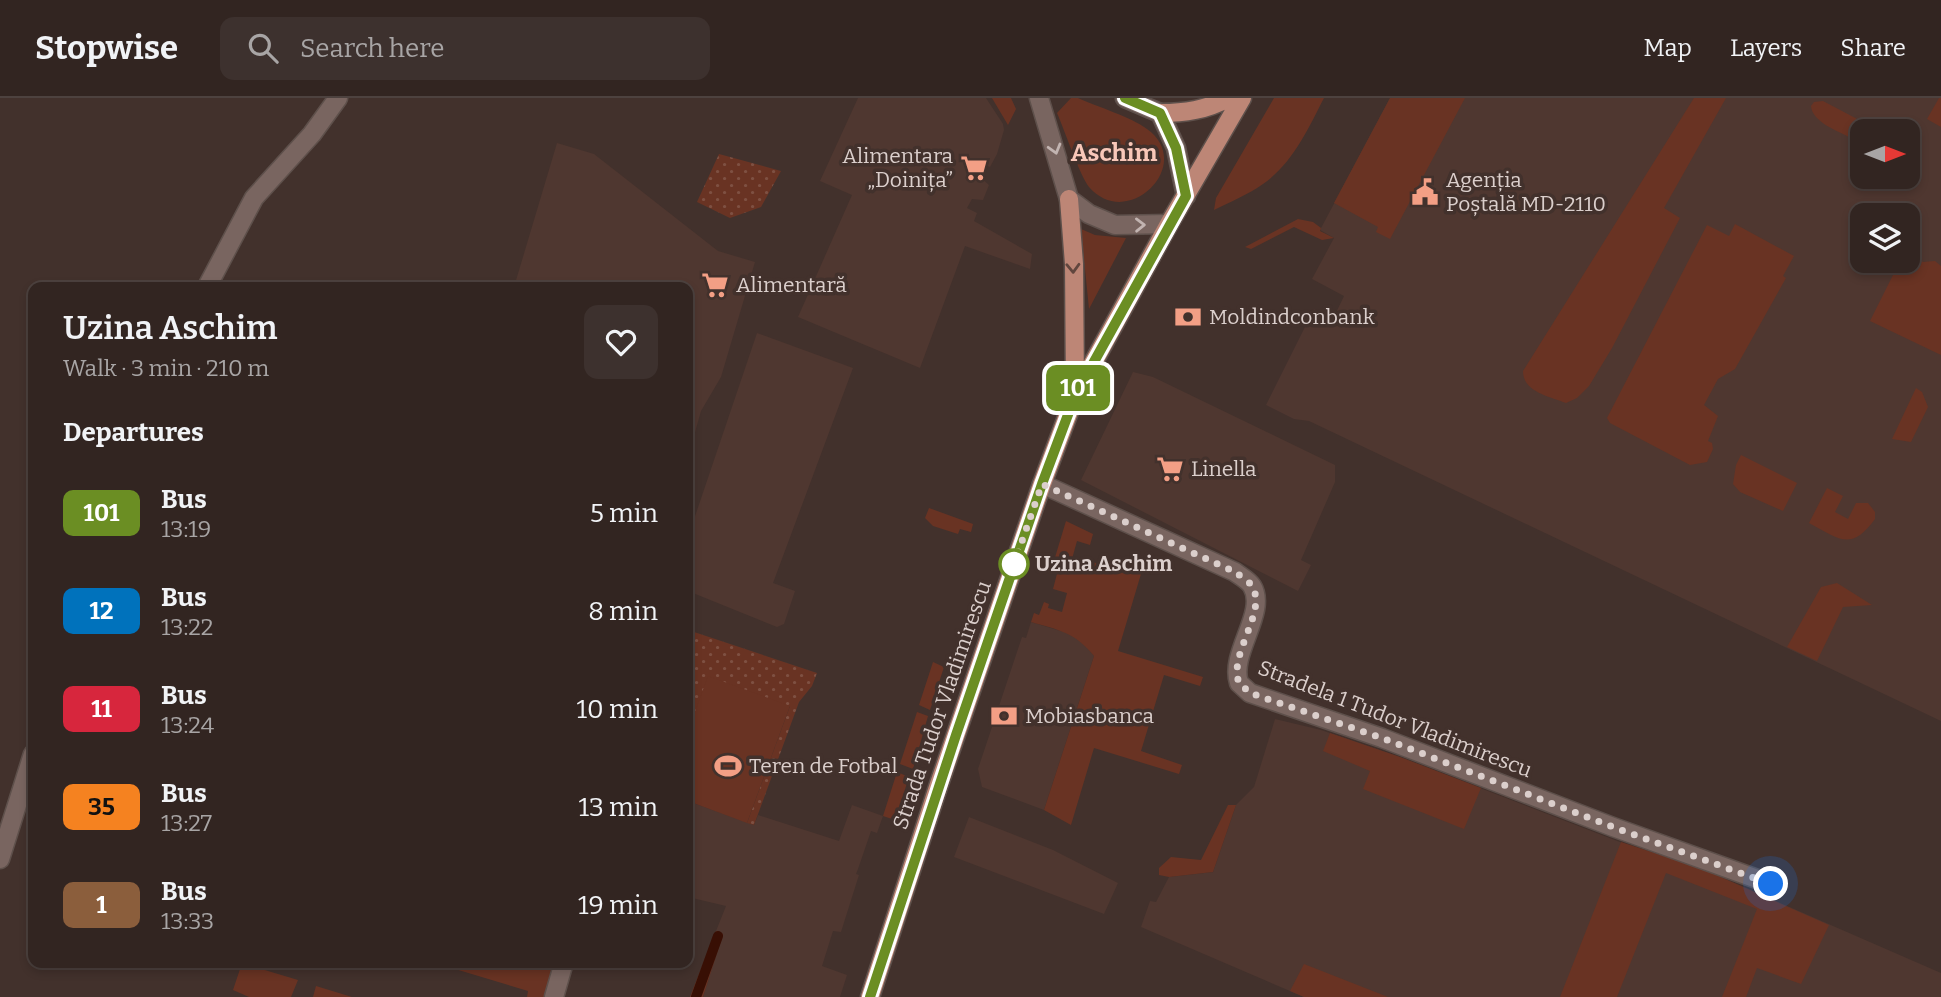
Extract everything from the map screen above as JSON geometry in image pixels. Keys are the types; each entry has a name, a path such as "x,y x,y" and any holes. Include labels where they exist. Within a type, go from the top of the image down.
{"main road":[{"path":"1160,113 1186,113 1228,98"},
{"name":"Strada Tudor Vladimirescu","path":"870,997 939,784 1075,396 1242,98"},
{"path":"1069,200 1074,264 1075,396"}],"street":[{"path":"210,282 254,198 312,134 338,98"},
{"path":"1039,98 1069,200 1089,214 1115,225 1169,224"},
{"path":"1125,98 1160,113 1176,148 1186,196"},
{"name":"Stradela 1 Tudor Vladimirescu","path":"1042,484 1235,572 1252,586 1256,599 1237,667 1239,683 1250,693 1382,738 1613,827 1771,884"},
{"path":"0,859 28,770"},
{"path":"554,997 562,968"}],"shaded area":[{"path":"858,98 986,98 1003,124 1004,130 997,154 990,167 985,165 979,176 989,185 983,200 972,199 967,208 977,213 974,221 1032,254 1030,269 965,246 920,368 798,317 852,195 820,181"},
{"path":"992,98 1011,98 1016,109 1008,125"},
{"path":"1071,98 1078,98 1132,120 1147,129 1160,143 1164,159 1160,175 1151,188 1137,198 1121,202 1105,199 1089,187 1057,113"},
{"path":"1274,98 1324,98 1299,145 1274,176 1246,195 1214,210 1216,198"},
{"path":"1390,98 1941,98 1941,721 1309,421 1294,419 1266,405 1314,309 1333,319 1344,296 1312,279 1334,238 1320,230"},
{"path":"1390,98 1465,98 1390,239 1376,232 1378,227 1334,203"},
{"path":"1694,98 1726,98 1664,208 1680,218 1612,348 1589,386 1577,398 1566,403 1532,389 1524,378 1523,371"},
{"path":"1941,98 1941,127 1927,119"},
{"path":"1823,101 1857,119 1850,119 1850,138 1816,117 1811,106 1814,102"},
{"path":"557,143 594,154 718,251 755,262 721,377 701,411 693,439 693,282 515,282"},
{"path":"719,154 781,171 761,207 730,218 697,202"},
{"path":"1298,219 1313,222 1321,228 1320,231 1334,238 1322,240 1294,227 1251,249 1245,247"},
{"path":"1735,224 1794,256 1783,276 1786,278 1735,369 1718,379 1704,405 1718,416 1708,441 1712,443 1713,449 1707,462 1690,465 1610,423 1607,418 1707,225 1729,236"},
{"path":"1081,229 1095,235 1126,238 1089,309"},
{"path":"1920,260 1935,261 1941,266 1941,355 1870,321 1894,273 1920,273"},
{"path":"757,333 853,368 773,583 795,591 784,624 777,627 693,593 693,522"},
{"path":"1133,372 1153,377 1335,465 1335,482 1301,560 1311,565 1298,591 1081,480"},
{"path":"1916,388 1922,392 1928,407 1911,442 1892,439"},
{"path":"1741,455 1797,483 1783,511 1740,492 1733,484 1736,465"},
{"path":"1827,488 1843,496 1835,512 1848,519 1856,503 1868,503 1875,512 1875,519 1859,536 1844,539 1809,523"},
{"path":"929,508 973,524 971,532 960,529 958,534 933,526 925,518"},
{"path":"1066,521 1093,534 1090,545 1077,541 1072,559 1085,563 1086,560 1116,569 1117,566 1141,574 1118,651 1203,677 1200,686 1164,675 1141,751 1182,765 1179,774 1094,748 1071,825 1044,810 1094,656 1073,637 1031,622 1034,613 1039,615 1044,602 1049,604 1048,608 1062,612 1067,593 1053,589 1059,566 1053,564"},
{"path":"1837,583 1872,605 1843,607 1817,661 1787,647 1821,587"},
{"path":"1031,622 1071,634 1083,642 1094,656 1044,810 982,787 978,769 1022,637 1026,638"},
{"path":"693,632 817,673 812,686 799,702 754,825 747,823 790,706 693,730"},
{"path":"933,662 944,667 930,710 919,705"},
{"name":"Teren de Fotbal","path":"708,676 790,706 747,823 693,803 693,717"},
{"path":"917,712 928,716 913,769 900,764"},
{"path":"1275,719 1321,730 1400,757 1638,849 1698,867 1941,973 1941,997 1304,997 1141,927 1150,901 1156,902 1169,877 1213,872 1236,805 1254,787"},
{"path":"1330,733 1481,788 1464,829 1363,789 1370,771 1323,751"},
{"path":"897,772 909,777 895,820 883,816"},
{"path":"693,803 754,825 758,815 839,841 852,805 883,816 877,833 871,831 856,874 859,875 841,932 833,931 822,966 847,975 840,997 703,997 723,934 716,931 726,906 693,898"},
{"path":"1228,805 1236,805 1213,872 1169,877 1159,875 1159,868 1171,857 1201,860"},
{"path":"969,817 1053,850 1118,883 1104,914 954,857"},
{"path":"1621,842 1698,867 1829,925 1801,984 1757,968 1746,997 1722,997 1757,909 1666,873 1617,997 1560,997"},
{"path":"716,931 723,934 703,997 690,997"},
{"path":"1304,964 1388,997 1304,997 1290,991"},
{"path":"240,968 258,968 298,980 291,997 249,997 233,990"},
{"path":"452,968 551,968 546,997 527,997 528,991"},
{"path":"316,986 352,997 313,997"}],"waterway":[{"path":"696,997 718,936"}],"bus line":[{"name":"101","path":"870,997 1057,440 1075,396 1186,196 1176,148 1160,113 1125,98"}],"place":[{"name":"Alimentara „Doinița”","path":"974,168"},
{"name":"Agenția Poștală MD-2110","path":"1425,192"},
{"name":"Alimentară","path":"715,285"},
{"name":"Moldindconbank","path":"1188,317"},
{"name":"Linella","path":"1170,469"},
{"name":"Uzina Aschim","path":"1014,564"},
{"name":"Mobiasbanca","path":"1004,716"},
{"name":"Teren de Fotbal","path":"728,766"}],"district":[{"name":"Aschim","path":"1114,153"}],"route":[{"path":"1014,564 1042,484 1077,498 1235,572 1252,586 1256,599 1237,667 1239,683 1250,693 1382,738 1613,827 1771,884"}]}
